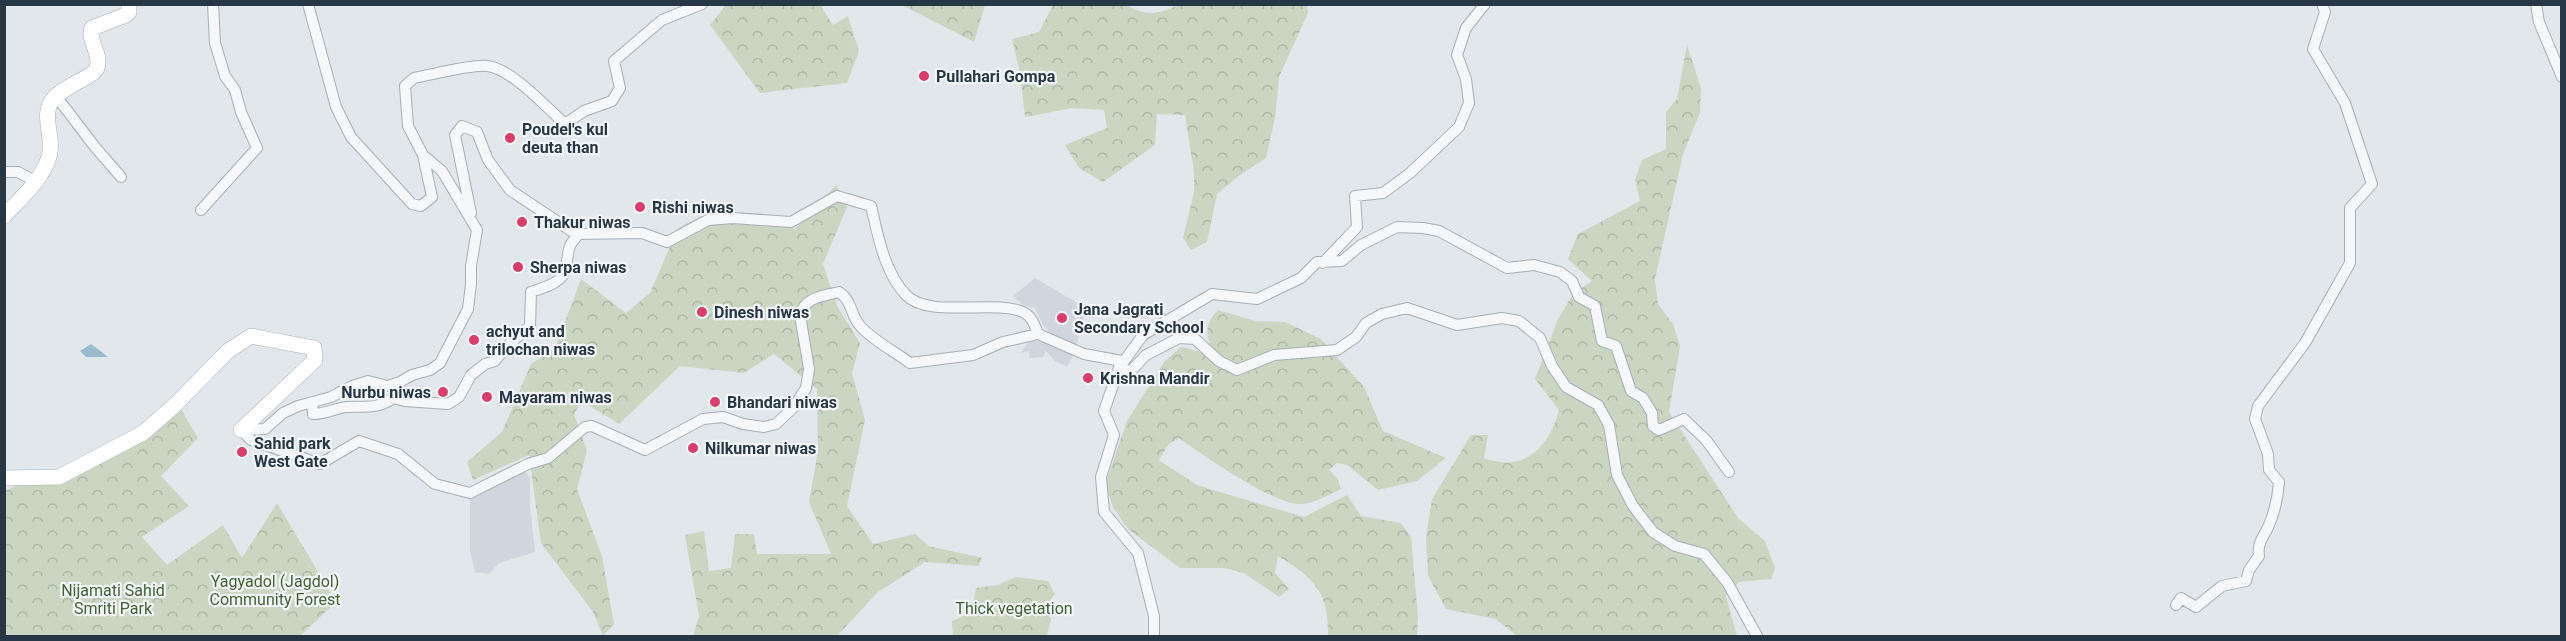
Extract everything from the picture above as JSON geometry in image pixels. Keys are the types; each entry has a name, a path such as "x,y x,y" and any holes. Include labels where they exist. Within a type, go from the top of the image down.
{"street":[{"path":"4,216 35,181 49,156 48,108 56,96 68,86 94,74 98,61 90,34 92,28 126,15 129,4"},
{"path":"201,210 257,148 241,112 236,90 225,76 215,43 213,4"},
{"path":"308,4 336,107 351,136 412,204 422,206 432,197 423,155 408,126 405,86 414,78 488,66 506,74 565,124 584,111 612,101 620,88 614,61 662,21 702,4"},
{"path":"1323,263 1357,227 1355,196 1383,193 1459,128 1469,103 1466,79 1457,55 1466,28 1485,4"},
{"path":"2176,605 2181,598 2196,606 2222,586 2246,581 2249,570 2259,556 2257,545 2269,525 2278,499 2279,482 2269,470 2268,454 2254,419 2258,406 2305,343 2350,263 2350,208 2372,184 2345,103 2313,49 2325,12 2322,4"},
{"path":"2536,4 2539,22 2562,77"},
{"path":"56,96 121,177"},
{"path":"472,219 455,135 462,126 477,132 488,160 510,190 576,234 642,233 668,242 708,220 733,218 791,222 837,196 871,206 882,254 905,294 915,302 943,307 1002,308 1024,312 1033,321 1038,334"},
{"path":"241,430 266,429 283,413 331,397 352,386 368,381 388,386 430,370 440,363 468,309 471,266 478,237 472,219 442,171 423,155"},
{"path":"4,172 18,171 35,181"},
{"path":"1154,636 1154,616 1138,553 1104,512 1101,477 1114,435 1104,411 1119,368 1143,335 1212,294 1257,299 1301,278 1317,262 1342,261 1361,245 1397,227 1439,231 1507,268 1534,265 1560,272 1572,281 1579,297 1595,306 1602,341 1616,346 1631,391 1643,398 1652,413 1653,426 1659,430 1684,419 1706,440 1729,472"},
{"path":"312,402 314,414 326,414 345,407 385,405 393,398 448,404 459,397 471,375 485,364 495,361 507,346 530,326 531,292 553,283 564,274 570,243 579,234"},
{"path":"241,430 251,440 320,464 359,441 398,454 435,484 470,493 528,464 548,458 585,427 592,426 645,450 703,419 723,417 743,424 764,427 776,424 794,407 806,388 809,369 800,315 809,300 839,292 845,296 852,307 855,320 862,328 910,363 973,355 1003,342 1038,334 1131,371 1146,355 1179,338 1195,339 1220,361 1238,370 1274,356 1337,350 1356,337 1366,323 1382,314 1407,308 1457,325 1502,318 1520,321 1540,338 1552,366 1566,387 1598,405 1609,425 1617,475 1633,507 1653,532 1675,546 1704,554 1727,582 1757,636"},
{"path":"4,478 59,477 143,433 175,405 228,351 251,336 314,348 315,360 241,430"}],"shaded area":[{"name":"Jana Jagrati Secondary School","path":"1035,278 1086,308 1076,347 1052,335 1044,327 1035,308 1023,305 1013,296"},
{"path":"1031,339 1048,343 1074,354 1067,367 1055,361 1046,351 1043,357 1030,358 1029,351 1020,353"},
{"path":"525,469 530,479 530,506 535,552 499,563 489,574 475,572 470,550 470,493"}],"green space":[{"path":"726,5 820,5 833,25 848,16 859,51 847,83 760,93 710,25"},
{"path":"902,5 985,5 974,42"},
{"path":"1053,5 1127,5 1133,9 1152,13 1177,5 1307,5 1308,13 1279,77 1275,118 1266,158 1237,177 1217,194 1207,242 1191,250 1183,238 1194,192 1194,172 1185,115 1157,114 1155,145 1103,182 1079,168 1065,145 1107,128 1104,110 1072,108 1025,117 1020,73 1012,39 1039,32"},
{"path":"1687,45 1701,88 1700,113 1683,154 1655,279 1658,304 1673,324 1680,346 1669,412 1738,518 1765,541 1775,568 1771,579 1739,582 1726,596 1737,636 1517,636 1496,619 1446,609 1428,576 1426,537 1432,499 1471,435 1488,435 1484,458 1498,462 1511,462 1533,454 1549,436 1559,410 1535,379 1558,319 1573,294 1592,281 1568,259 1578,234 1640,201 1635,180 1642,160 1666,149 1666,112 1677,99"},
{"path":"836,185 847,207 823,264 837,306 860,343 852,373 865,420 847,506 873,544 915,534 929,546 982,558 978,566 925,562 878,592 837,636 693,636 699,616 685,535 704,531 709,571 731,568 735,534 754,534 757,554 831,554 809,502 818,451 817,389 774,354 744,373 680,366 619,424 582,401 574,414 587,451 577,489 602,556 614,624 603,636 593,612 541,543 529,455 473,480 467,462 502,432 531,364 555,348 581,279 626,313 650,293 678,228 701,216 749,213 795,229"},
{"path":"1218,310 1255,321 1285,322 1321,339 1364,387 1383,431 1446,458 1417,481 1378,490 1347,465 1337,463 1329,470 1337,478 1341,489 1302,504 1290,503 1258,489 1179,438 1168,445 1159,460 1197,485 1304,517 1347,495 1361,516 1401,523 1411,537 1418,617 1417,636 1328,636 1326,608 1317,588 1310,579 1278,556 1275,573 1289,589 1279,597 1244,573 1224,568 1180,568 1128,529 1113,507 1105,485 1127,421 1165,361 1181,347 1214,355 1207,331 1210,321"},
{"path":"181,409 198,438 161,476 189,506 142,537 167,565 223,525 242,558 277,503 336,602 300,636 5,636 5,491 20,484 61,483"},
{"name":"Thick vegetation","path":"1016,577 1048,581 1055,594 1044,608 1051,619 1047,636 953,636 952,621 971,609 976,588 998,585"}],"water":[{"path":"91,344 108,357 86,357 80,351"}],"place":[{"name":"Pullahari Gompa","path":"924,76"},
{"name":"Poudel's kul deuta than","path":"510,138"},
{"name":"Rishi niwas","path":"640,207"},
{"name":"Thakur niwas","path":"522,222"},
{"name":"Sherpa niwas","path":"518,267"},
{"name":"Dinesh niwas","path":"702,312"},
{"name":"Jana Jagrati Secondary School","path":"1062,318"},
{"name":"achyut and trilochan niwas","path":"474,340"},
{"name":"Krishna Mandir","path":"1088,378"},
{"name":"Nurbu niwas","path":"443,392"},
{"name":"Mayaram niwas","path":"487,397"},
{"name":"Bhandari niwas","path":"715,402"},
{"name":"Nilkumar niwas","path":"693,448"},
{"name":"Sahid park West Gate","path":"242,452"}],"park label":[{"name":"Yagyadol (Jagdol) Community Forest","path":"275,590"},
{"name":"Nijamati Sahid Smriti Park","path":"113,599"}]}
